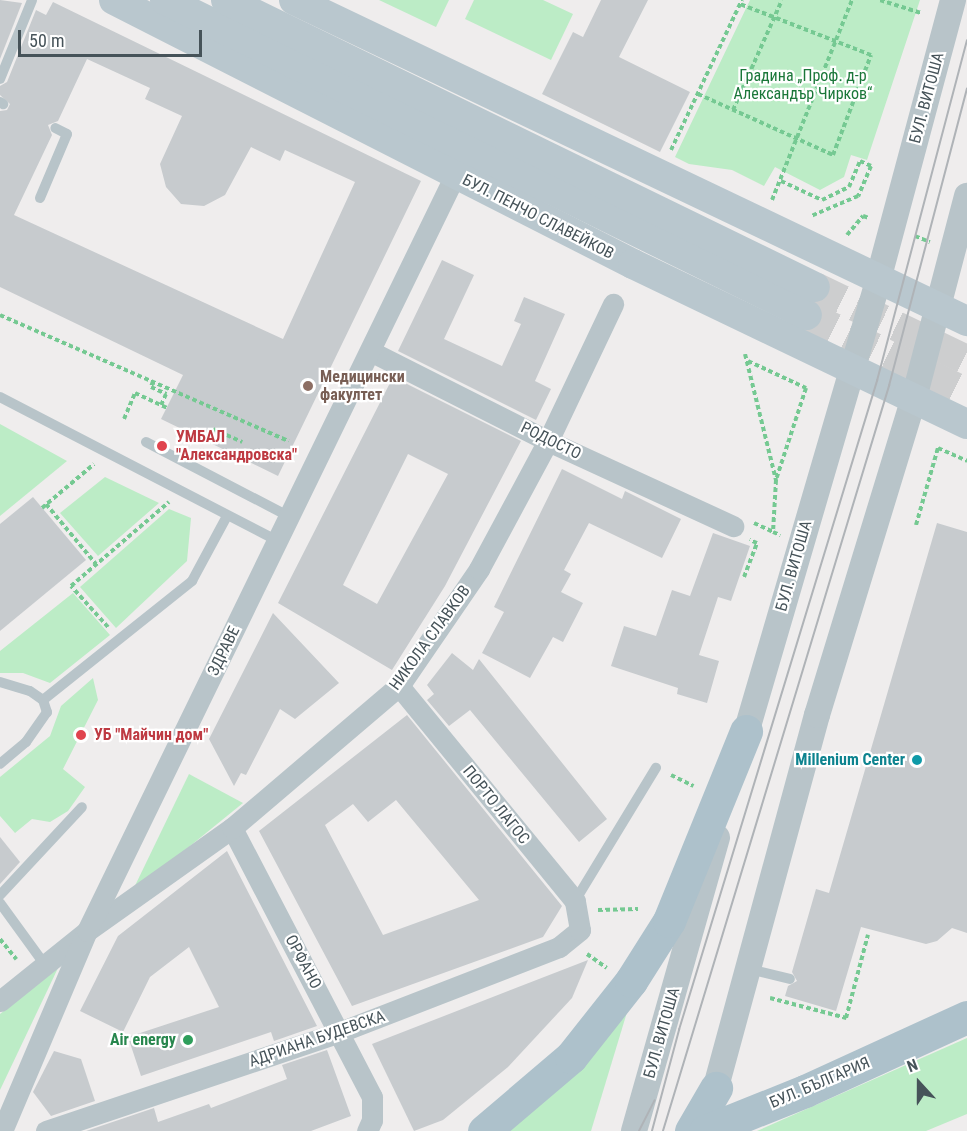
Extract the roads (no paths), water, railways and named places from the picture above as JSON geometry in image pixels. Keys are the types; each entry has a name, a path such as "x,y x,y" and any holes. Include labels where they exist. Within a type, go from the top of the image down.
{"main road":[{"name":"БУЛ. ПЕНЧО СЛАВЕЙКОВ","path":"114,0 455,175 967,424"},
{"name":"БУЛ. ПЕНЧО СЛАВЕЙКОВ","path":"165,0 811,301 226,0"},
{"path":"294,0 967,321"},
{"path":"484,1131 571,1057 631,981 669,921 746,731"},
{"name":"БУЛ. БЪЛГАРИЯ","path":"705,1131 806,1091 967,1017"},
{"path":"691,1131 716,1088"}],"street":[{"name":"БУЛ. ВИТОША","path":"634,1131 746,731 853,369 953,0"},
{"name":"ЗДРАВЕ","path":"2,1131 87,931 372,352 455,175"},
{"path":"705,1131 817,715 914,398 936,306 967,196"},
{"name":"НИКОЛА СЛАВКОВ","path":"0,1001 87,931 232,828 399,686 479,569 548,441 614,304"},
{"name":"РОДОСТО","path":"372,352 548,441 734,526"},
{"name":"ПОРТО ЛАГОС","path":"399,686 584,906 580,930"},
{"name":"ОРФАНО","path":"232,828 372,1097 372,1120 367,1131"},
{"name":"АДРИАНА БУДЕВСКА","path":"46,1131 340,1032 559,947 580,930"}],"lane":[{"path":"0,79 32,0"},
{"path":"40,198 67,134 55,128"},
{"path":"0,397 278,541"},
{"path":"146,442 290,517"},
{"path":"43,700 192,581 227,516"},
{"path":"0,682 23,687 43,700 47,712 39,728 0,764"},
{"path":"584,906 656,768"},
{"path":"0,895 82,807"},
{"path":"0,903 45,965"},
{"path":"749,968 790,979"}],"tunnel":[{"path":"815,287 967,360"},
{"path":"807,315 967,393"}],"tram line":[{"path":"652,1131 679,1030 877,381 967,41"},
{"path":"663,1131 889,386 967,89"},
{"path":"639,1131 654,1101"}],"place":[{"name":"Медицински факултет","path":"308,386"},
{"name":"УМБАЛ \"Александровска\"","path":"162,446"},
{"name":"УБ \"Майчин дом\"","path":"81,735"},
{"name":"Millenium Center","path":"917,760"},
{"name":"Air energy","path":"188,1040"}],"park label":[{"name":"Градина „Проф. д-р Александър Чирков“","path":"803,85"}]}
